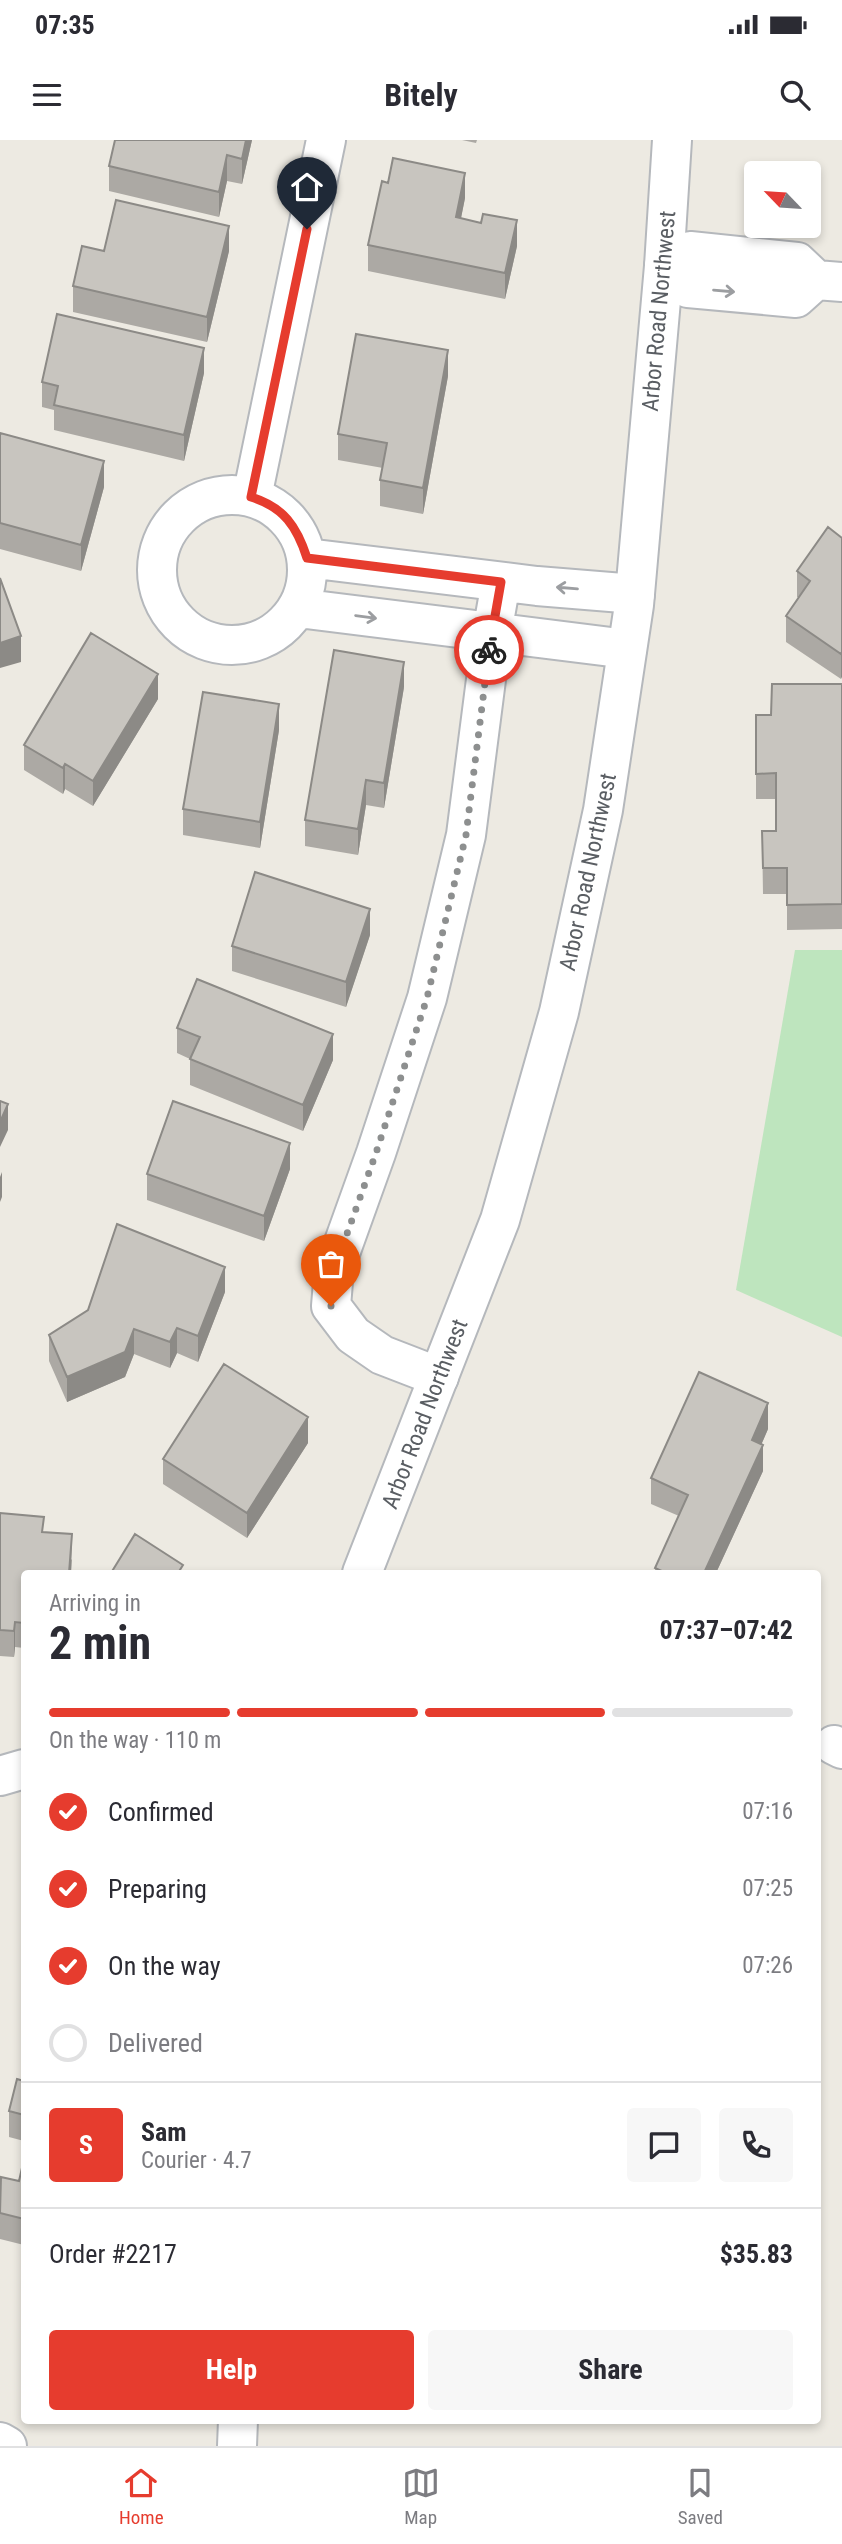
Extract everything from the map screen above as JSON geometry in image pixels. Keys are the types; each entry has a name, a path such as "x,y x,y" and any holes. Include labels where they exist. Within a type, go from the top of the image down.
{"street":[{"path":"251,497 326,140"},
{"name":"Arbor Road Northwest","path":"363,1570 500,1220 558,1012 603,810 635,594 664,266 672,140"},
{"path":"664,266 690,251 797,262 829,281"},
{"path":"218,495 242,495 265,501 285,515 300,535 307,558 306,584 298,608 282,627 260,640 235,646 210,643 187,631 170,613 159,590 156,565 163,540 176,519 195,504 218,495"},
{"path":"307,558 501,582 635,594"},
{"path":"439,1377 382,1355 353,1335 331,1306 334,1270 427,998 466,835 501,582"},
{"path":"298,608 627,649"},
{"path":"0,1776 21,1770"},
{"path":"237,2446 238,2424"},
{"path":"0,2442 7,2446"}],"green space":[{"path":"795,950 842,950 842,1337 736,1290"}],"building":[{"path":"115,140 246,140 242,159 227,155 219,192 109,166"},
{"path":"393,158 465,173 456,217 481,223 483,214 517,220 505,273 368,245 382,181 388,183"},
{"path":"116,200 229,226 207,317 73,286 82,246 104,251"},
{"path":"57,314 204,348 184,435 54,405 58,386 42,382"},
{"path":"356,334 448,350 423,488 380,480 387,443 338,434"},
{"path":"0,433 104,461 81,545 0,523"},
{"path":"828,527 842,538 841,654 786,616 810,581 797,571"},
{"path":"0,578 21,636 0,643"},
{"path":"91,633 158,674 93,781 65,764 63,768 24,745"},
{"path":"334,650 404,662 384,783 366,780 358,829 305,820"},
{"path":"772,684 842,684 842,904 787,905 787,868 763,868 762,831 776,831 776,773 756,774 756,715 771,715"},
{"path":"203,692 279,704 260,822 183,809"},
{"path":"255,872 370,909 346,982 232,946"},
{"path":"197,979 333,1034 303,1105 190,1059 200,1037 177,1028"},
{"path":"0,1101 8,1104 0,1122"},
{"path":"173,1101 290,1143 264,1216 147,1174"},
{"path":"117,1224 225,1267 198,1336 177,1328 170,1342 134,1329 125,1352 67,1377 49,1335 88,1310"},
{"path":"224,1364 308,1417 247,1513 163,1459"},
{"path":"699,1372 768,1403 752,1440 763,1445 705,1570 655,1568 688,1495 651,1478"},
{"path":"0,1513 44,1517 42,1532 72,1534 69,1570 21,1570 21,1623 15,1622 14,1631 0,1630"},
{"path":"135,1534 183,1565 180,1570 113,1570"},
{"path":"17,2079 21,2080 21,2114 9,2111"},
{"path":"21,2172 21,2218 0,2213 1,2177 19,2181"}],"way so far":[{"path":"331,1306 334,1270 427,998 466,835 489,650"}],"route":[{"path":"307,229 251,497 265,501 285,515 300,535 307,558 501,582 489,650"}]}
